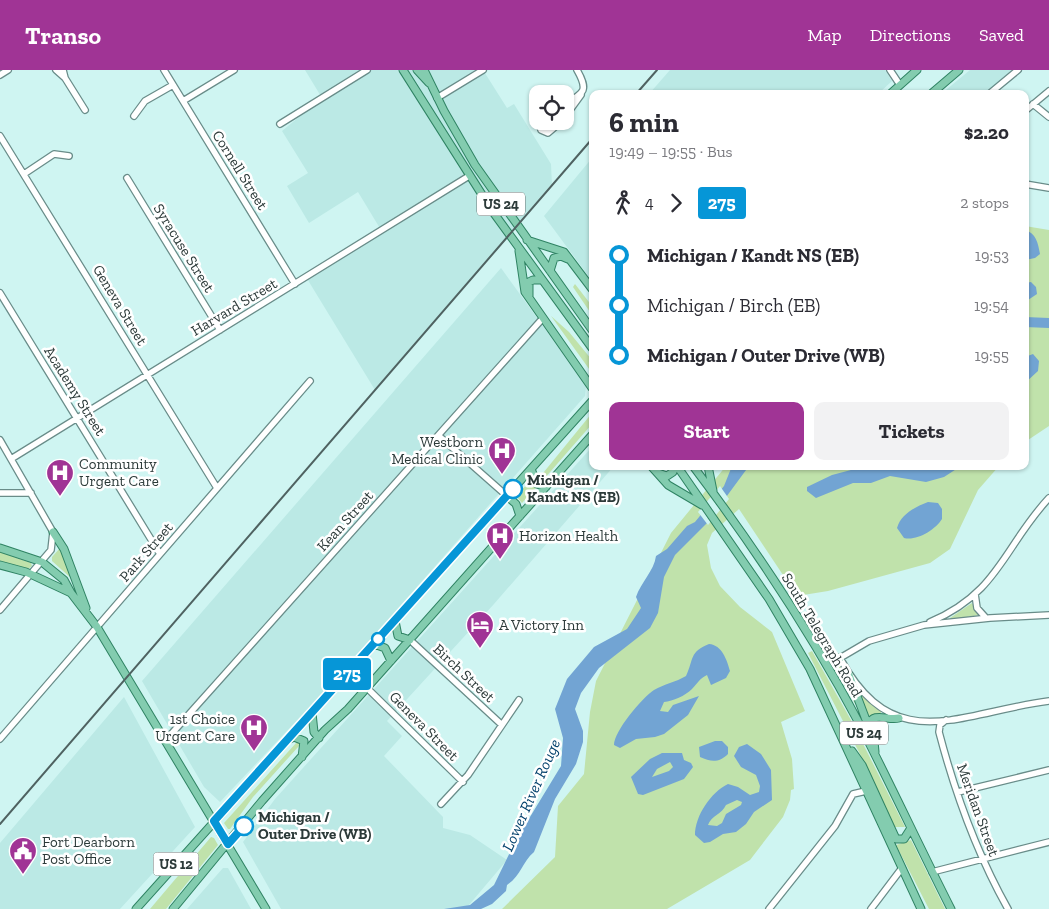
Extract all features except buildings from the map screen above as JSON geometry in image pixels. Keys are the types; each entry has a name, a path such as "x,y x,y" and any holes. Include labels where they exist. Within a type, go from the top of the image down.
{"main road":[{"name":"US 24","path":"403,70 469,176 516,245 589,344"},
{"path":"416,70 431,85"},
{"name":"US 24","path":"424,70 437,98 475,165 589,326"},
{"path":"894,90 917,70"},
{"path":"936,90 957,71"},
{"path":"422,102 429,102 437,98"},
{"path":"527,239 560,250 589,285"},
{"path":"516,245 521,259 523,288 589,384"},
{"path":"550,271 551,262 557,256 565,257 570,261"},
{"path":"529,299 529,282 542,280"},
{"name":"US 12","path":"136,908 589,404"},
{"name":"US 12","path":"173,909 262,801 367,688 589,438"},
{"path":"531,469 537,484 546,487"},
{"path":"654,470 668,485 689,495 705,507"},
{"path":"655,470 667,476 674,470"},
{"name":"South Telegraph Road","path":"679,470 787,628 825,698 921,909"},
{"name":"South Telegraph Road","path":"696,470 769,572 823,658 951,909"},
{"path":"709,470 714,494"},
{"path":"507,496 516,504 520,516"},
{"path":"53,532 72,569 88,613"},
{"path":"0,548 42,562 64,580 71,594 98,628 266,909"},
{"path":"0,565 31,574 71,594"},
{"path":"395,621 398,636 410,640"},
{"path":"374,644 385,648 391,661"},
{"path":"823,658 840,658"},
{"path":"849,675 874,741 875,757"},
{"path":"312,712 314,732 319,738"},
{"path":"868,725 871,719 877,717 899,718"},
{"path":"287,740 294,737 304,741 302,757"},
{"path":"844,740 862,765 896,839 904,839 911,828"},
{"path":"916,898 925,909"}],"street":[{"path":"0,75 8,70"},
{"path":"56,70 65,78 85,110"},
{"path":"63,70 65,78"},
{"name":"Cornell Street","path":"164,70 296,284"},
{"path":"183,101 234,70"},
{"path":"280,124 367,70"},
{"path":"437,98 482,70"},
{"path":"574,105 582,94 584,82 577,70"},
{"path":"890,70 900,85"},
{"path":"994,90 1018,70"},
{"path":"134,116 145,101 173,85"},
{"path":"1029,108 1049,91"},
{"path":"574,99 582,94"},
{"path":"1033,104 1049,117"},
{"name":"Geneva Street","path":"0,136 217,488"},
{"path":"24,174 54,154 68,156"},
{"name":"Harvard Street","path":"11,458 469,176"},
{"name":"Syracuse Street","path":"127,178 220,330"},
{"path":"1029,185 1049,188"},
{"name":"Academy Street","path":"0,293 160,554"},
{"name":"Kean Street","path":"165,741 543,318"},
{"name":"Park Street","path":"0,739 310,381"},
{"path":"439,436 507,496"},
{"path":"0,440 53,532 51,550 0,610"},
{"path":"0,493 32,493"},
{"path":"924,625 952,612 975,594 999,568 1033,516 1049,498"},
{"path":"975,594 976,608 986,618"},
{"path":"1049,615 986,618 924,625 869,640 840,658 849,675 872,702 899,718 928,721 948,719 1049,701"},
{"name":"Birch Street","path":"410,640 502,725"},
{"name":"Geneva Street","path":"367,688 462,782"},
{"path":"440,804 462,782 519,700"},
{"name":"Meridan Street","path":"948,719 940,725 939,732 982,859 1008,909"},
{"path":"958,792 1049,770"},
{"path":"769,909 835,826 853,794 866,791"},
{"path":"932,872 1049,842"},
{"path":"871,909 902,868"}],"shaded area":[{"path":"305,70 483,70 507,108 514,104 551,164 552,186 375,390 306,277 381,230 358,192 309,223 287,186 308,173 282,131 322,98"},
{"path":"670,70 885,70 892,81 882,90 652,90"},
{"path":"970,70 1022,70 999,90 946,90"},
{"path":"589,162 589,277 544,216"},
{"path":"501,268 586,385 585,396 334,681 220,802 204,787 142,681"},
{"path":"589,450 589,470 611,470 494,604 387,721 402,736 384,756 443,817 443,828 470,835 507,860 469,905 460,909 281,909 243,842 275,799"},
{"path":"124,697 195,827 120,909 0,909 0,843"},
{"path":"223,868 228,868 251,909 187,909"}],"green space":[{"path":"1029,227 1049,230 1049,426 1029,439"},
{"path":"575,284 589,302 589,311 573,287"},
{"path":"551,316 569,332 589,356 589,369"},
{"path":"589,417 589,427 544,479 539,478"},
{"path":"723,470 996,470 978,490 950,549 930,563 828,591 797,596 739,509 712,533 707,545 711,568 720,586 740,607 772,632 805,711 781,722 792,759 794,789 791,790 790,800 783,817 750,860 667,909 502,909 555,857 558,806 584,774 590,712 596,681 671,533"},
{"path":"529,482 536,488 522,503 516,496"},
{"path":"60,548 72,579 52,561 52,557"},
{"path":"0,552 31,563 32,566 28,569 0,561"},
{"path":"972,603 979,615 950,620 950,618"},
{"path":"812,651 851,720 905,827 893,827 863,760 808,653"},
{"path":"837,665 844,669 860,712 834,668"},
{"path":"859,690 881,710 881,713 867,716 858,693"},
{"path":"296,743 299,743 299,746 253,797 230,829 228,829 224,823"},
{"path":"211,837 214,838 218,845 166,909 150,909"},
{"path":"911,840 945,909 929,909 896,845"}],"water":[{"path":"1029,231 1037,242 1040,254 1029,259"},
{"path":"1029,282 1036,287 1037,294 1029,299"},
{"path":"1033,354 1039,361 1038,371 1029,379 1029,356"},
{"path":"730,470 746,470 707,523 675,555 664,577 658,613 650,628 599,668 581,693 575,709 583,731 583,742 576,764 555,799 534,852 507,885 506,891 492,904 481,909 444,909 470,905 494,885 516,840 561,766 563,738 555,709 567,679 594,647 627,629 641,608 636,597 653,567 656,556 667,549 687,526 695,522 724,486"},
{"path":"851,470 955,470 944,477 926,482 890,476 871,483 853,483 816,498 807,491 807,487 832,475"},
{"path":"928,502 938,503 942,509 942,519 925,534 914,538 904,538 897,528 899,523 905,515"},
{"path":"709,644 721,650 725,658 730,671 726,678 711,685 707,675 686,694 664,702 660,711 668,712 673,705 699,696 688,715 664,734 636,739 620,748 614,745 623,724 643,700 654,690 686,676 695,653"},
{"path":"715,741 722,741 728,747 728,754 715,761 700,757 699,747"},
{"path":"747,744 761,754 771,770 772,800 754,812 746,824 736,832 723,834 710,842 704,843 695,835 696,828 705,805 716,793 728,784 738,787 750,795 759,792 760,786 756,775 741,767 734,756 739,747","holes":["737,800 742,802 741,805 726,814 722,823 717,826 708,825 726,805"]},
{"path":"662,753 682,753 684,760 691,763 693,767 684,779 643,795 638,794 631,777 650,759","holes":["670,762 673,767 669,771 652,777 657,769"]}],"pier":[{"path":"720,486 729,499 708,525 698,512"}],"waterway":[{"name":"Lower River Rouge","path":"1029,322 1049,323"}],"railway":[{"path":"640,90 657,70"},
{"path":"0,824 589,142"}],"bus line":[{"name":"275","path":"244,826 228,844 214,821 513,489"}],"place":[{"name":"Westborn Medical Clinic","path":"502,475"},
{"name":"Michigan / Kandt NS (EB)","path":"513,489"},
{"name":"Community Urgent Care","path":"60,497"},
{"name":"Horizon Health","path":"500,560"},
{"name":"A Victory Inn","path":"480,649"},
{"name":"1st Choice Urgent Care","path":"254,752"},
{"name":"Michigan / Outer Drive (WB)","path":"244,826"},
{"name":"Fort Dearborn Post Office","path":"23,875"}]}
